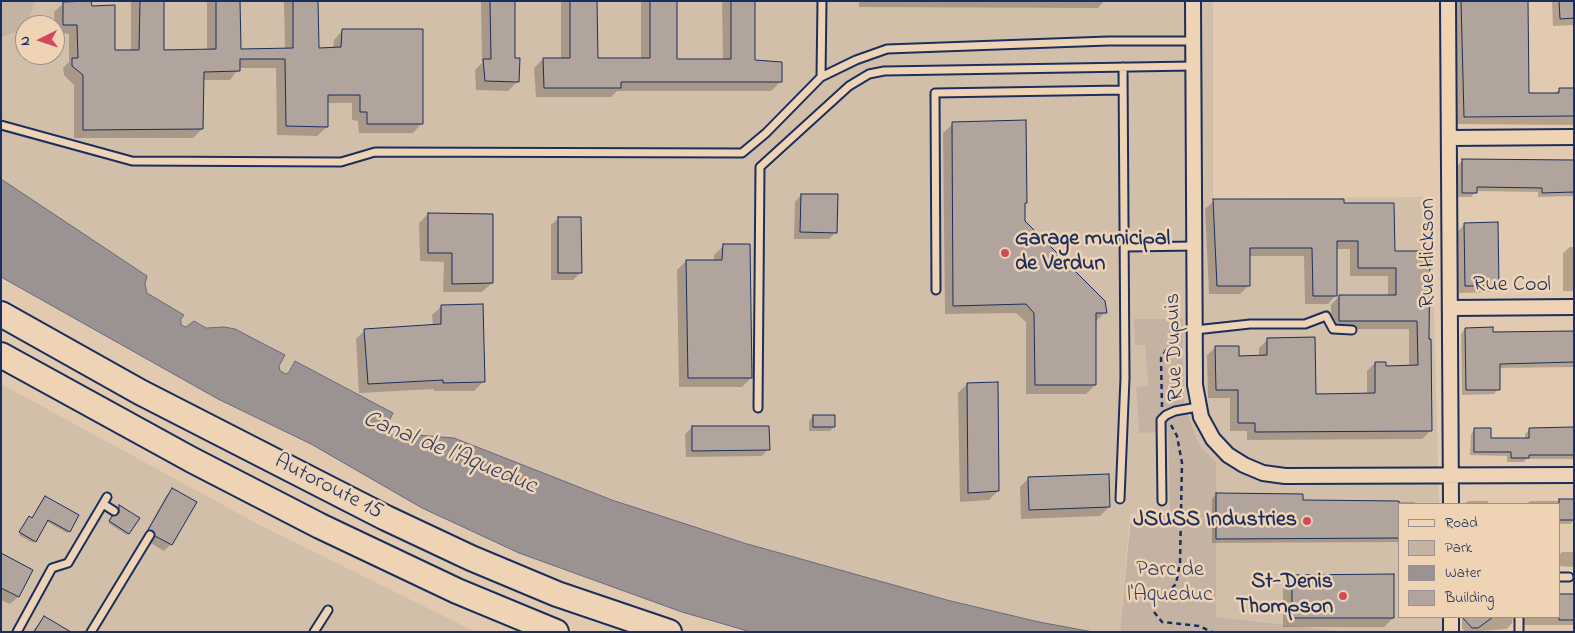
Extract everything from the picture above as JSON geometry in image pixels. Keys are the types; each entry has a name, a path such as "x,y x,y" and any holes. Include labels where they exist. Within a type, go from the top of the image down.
{"highway":[{"name":"Autoroute 15","path":"1,314 140,392 402,526 549,590 669,632"},
{"name":"Autoroute 15","path":"1,355 183,455 320,526 457,591 556,632"}],"street":[{"name":"Rue Dupuis","path":"1193,1 1195,385 1198,407 1207,430 1220,448 1244,465 1263,473 1300,477 1574,475"},
{"name":"Rue Hickson","path":"1448,1 1451,503"},
{"path":"1449,138 1574,137"},
{"name":"Rue Cool","path":"1450,308 1574,307"},
{"path":"1451,618 1452,632"}],"lane":[{"path":"821,77 822,1"},
{"path":"1,124 132,161 341,162 375,152 742,153 766,133 821,77 887,48 1108,41 1193,41"},
{"path":"758,408 760,167 849,86 869,74 884,71 1194,66"},
{"path":"1120,499 1125,378 1122,67"},
{"path":"936,290 935,93 1123,90"},
{"path":"1125,247 1195,246"},
{"path":"1195,330 1250,324 1305,324 1326,316 1333,329 1352,330"},
{"path":"1162,501 1161,420 1166,415 1198,407"},
{"path":"17,632 52,568 68,563 107,496"},
{"path":"103,504 114,511"},
{"path":"90,632 150,535"},
{"path":"1560,577 1569,577"},
{"path":"314,632 328,610"},
{"path":"1519,618 1519,632"}],"path":[{"path":"1195,312 1181,327 1160,358 1160,398 1177,436 1181,450 1180,563 1176,584 1156,604 1154,612 1162,622 1199,626 1212,632"}],"shaded area":[{"path":"1,1 1213,1 1213,199 1431,197 1439,503 1398,503 1398,618 1442,618 1443,632 1353,632 1216,617 1216,462 1201,447 1184,402 1183,319 1145,344 1148,387 1136,387 1139,433 1168,432 1170,513 1130,514 1120,632 1093,632 1039,622 887,584 681,524 546,475 454,438 405,434 402,439 384,431 392,413 295,361 286,374 280,371 279,366 284,355 235,329 224,327 186,327 181,324 184,315 151,296 145,290 145,284 1,179"},
{"path":"1,384 258,524 476,632 1,632"}],"green space":[{"path":"1,1 35,1 30,15 15,15 15,32 1,37"},
{"name":"Parc de l'Aqueduc","path":"1134,319 1183,319 1184,402 1201,447 1216,462 1216,617 1350,632 1120,632 1131,516 1170,513 1168,432 1139,433 1136,387 1148,386 1145,345 1135,345"}],"water":[{"name":"Canal de l'Aqueduc","path":"1,179 147,276 145,284 147,293 184,315 181,319 181,325 186,327 194,321 206,328 224,327 235,329 285,355 279,366 280,371 286,374 289,372 295,361 393,413 384,431 401,439 404,434 454,438 612,500 744,543 947,600 1039,622 1093,632 751,632 682,612 519,553 422,508 311,444 218,399 1,277"}],"building":[{"path":"91,1 92,6 115,5 115,50 139,50 140,1 164,1 164,50 216,49 216,1 240,1 241,49 293,48 293,1 318,1 319,48 341,47 342,29 423,29 423,124 367,124 367,112 360,112 360,95 328,95 328,127 286,126 285,59 240,59 240,71 204,72 203,129 83,130 83,75 72,66 72,58 78,58 77,25 65,25 63,2"},
{"path":"490,1 515,1 515,58 520,58 519,82 485,81 483,59 491,59"},
{"path":"570,1 597,1 598,58 650,58 650,1 677,1 677,59 731,59 731,1 755,1 755,60 782,62 782,82 621,82 621,88 544,88 543,58 570,58"},
{"path":"1461,1 1528,1 1529,93 1559,93 1559,88 1574,88 1574,116 1464,117"},
{"path":"1559,1 1574,1 1574,18 1560,19"},
{"name":"Garage municipal de Verdun","path":"1026,120 1027,203 1025,203 1025,221 1105,301 1107,313 1096,313 1096,385 1035,385 1034,313 1026,304 953,306 952,122"},
{"path":"1462,159 1574,160 1574,192 1542,193 1542,188 1477,187 1477,193 1462,193"},
{"path":"801,194 838,194 837,233 800,232"},
{"path":"1213,199 1344,199 1344,203 1394,203 1395,251 1430,251 1429,339 1431,339 1432,431 1255,432 1255,423 1238,423 1238,390 1216,390 1215,346 1239,346 1239,356 1267,355 1267,338 1315,337 1316,394 1375,393 1375,362 1386,362 1386,366 1418,365 1417,321 1339,321 1339,295 1396,295 1396,268 1358,268 1358,241 1337,241 1337,296 1313,296 1312,248 1250,248 1250,286 1217,286"},
{"path":"428,213 493,214 493,283 452,284 452,253 428,253"},
{"path":"558,217 581,217 582,273 558,273"},
{"path":"1498,222 1499,286 1465,286 1464,223"},
{"path":"723,244 750,244 752,378 688,378 686,260 722,260"},
{"path":"483,304 485,382 443,383 443,380 368,384 364,329 441,324 441,305"},
{"path":"1493,327 1493,332 1574,331 1574,362 1500,364 1500,390 1466,390 1465,328"},
{"path":"998,382 999,491 968,493 967,383"},
{"path":"813,415 835,415 835,427 813,427"},
{"path":"692,426 769,426 770,450 692,451"},
{"path":"1574,427 1574,455 1529,455 1529,458 1511,458 1511,452 1474,452 1474,428 1491,428 1491,438 1529,438 1529,428"},
{"path":"1109,474 1110,507 1029,510 1028,477"},
{"path":"172,488 197,502 172,545 155,536 153,531 148,530"},
{"name":"JSUSS Industries","path":"1216,493 1303,494 1303,500 1399,501 1398,538 1216,539"},
{"path":"45,496 79,515 70,532 48,520 36,542 19,532 29,516 32,518"},
{"path":"1559,499 1574,499 1574,520 1560,520"},
{"path":"119,505 140,518 129,534 109,521 112,516 119,513"},
{"path":"1,553 33,570 19,597 1,588"},
{"name":"St-Denis Thompson","path":"1394,574 1394,618 1292,618 1292,575"},
{"path":"1560,594 1574,594 1574,620 1559,620"},
{"path":"44,616 71,632 34,632"},
{"path":"1463,618 1492,618 1478,628 1472,628"}],"place":[{"name":"Garage municipal de Verdun","path":"1005,253"},
{"name":"JSUSS Industries","path":"1307,521"},
{"name":"St-Denis Thompson","path":"1343,596"}]}
